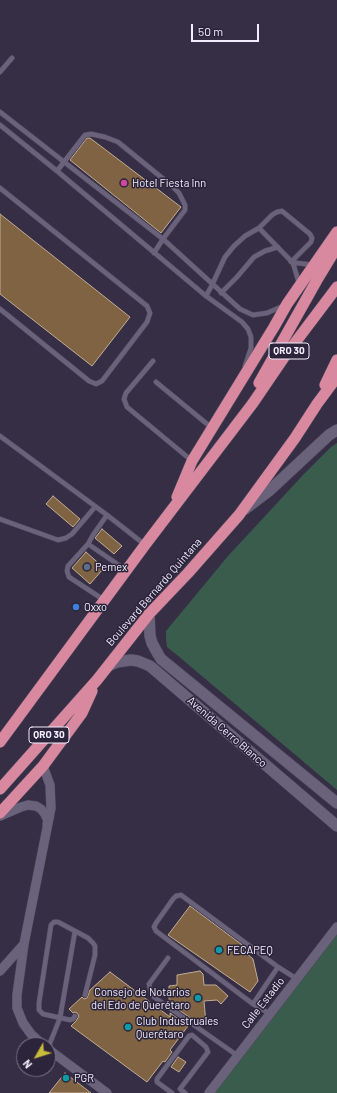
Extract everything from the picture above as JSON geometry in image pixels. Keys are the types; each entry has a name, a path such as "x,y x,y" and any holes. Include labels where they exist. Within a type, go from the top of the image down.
{"highway":[{"path":"169,516 192,461 274,327 286,304 337,232"},
{"name":"QRO 30","path":"243,416 258,383 337,247"},
{"name":"QRO 30","path":"0,742 128,571 145,546 169,516 337,287"},
{"name":"Boulevard Bernardo Quintana","path":"317,404 337,360"},
{"name":"Boulevard Bernardo Quintana","path":"0,789 97,680 149,614 188,573 239,515 337,377"},
{"path":"0,812 43,766 82,713 97,680"}],"main road":[{"path":"239,515 270,490 329,435 337,430"},
{"name":"Avenida Cerro Blanco","path":"149,614 150,636 152,643 154,649 162,659 337,803"},
{"name":"Avenida Cerro Blanco","path":"108,666 117,662 131,660 150,666 337,826"}],"street":[{"path":"35,1037 23,1023 17,1008 17,995 24,944 51,808 50,785 43,766"},
{"path":"0,816 28,805 36,806 41,809 48,820 47,828"},
{"name":"Calle Estadio","path":"209,1093 337,927"},
{"path":"0,971 24,944"},
{"path":"56,1055 107,1093"}],"lane":[{"path":"0,72 12,58"},
{"path":"0,112 163,239 240,309 253,316 267,313 286,304"},
{"path":"0,125 57,170 206,296 242,322 248,329 251,337 251,348 235,390"},
{"path":"57,170 85,136 90,134 105,137 118,142 172,186 179,193 185,205 185,210 154,252"},
{"path":"0,188 147,306 150,313 148,322 102,381 96,384 89,381 0,309"},
{"path":"206,296 225,257 245,236 259,228 272,215 282,210 310,234 312,238 311,242 292,262"},
{"path":"259,228 292,262 300,285"},
{"path":"221,293 254,257 265,251 278,247"},
{"path":"292,262 314,265"},
{"path":"153,361 126,393 124,399 127,407 192,461"},
{"path":"156,382 212,428"},
{"path":"0,436 107,515 145,546"},
{"path":"0,519 58,540 66,538 72,534 96,507"},
{"path":"105,601 69,577 67,571 68,566 88,544 107,515"},
{"path":"88,544 128,571"},
{"path":"270,1014 253,1004 156,931 154,927 156,923 173,898 181,895 278,967 297,978"},
{"path":"75,1016 70,1020 43,1014 39,1010 51,925 54,922 58,922 88,938 95,946 95,955 85,995"},
{"path":"53,1037 60,1018 75,931"},
{"path":"168,958 149,984 154,997 238,1056"},
{"path":"253,1004 278,967"},
{"path":"172,1093 157,1082 157,1079 189,1036 192,1035 206,1047 208,1052 178,1091 185,1093"}],"green space":[{"path":"337,443 337,790 167,647 166,631 228,556 303,475"},
{"path":"337,932 337,1093 211,1093"}],"building":[{"name":"Hotel Fiesta Inn","path":"87,138 90,138 181,207 161,233 70,160"},
{"path":"0,214 130,317 92,366 0,294"},
{"name":"Pemex","path":"53,496 80,519 73,527 46,504"},
{"name":"Pemex","path":"102,529 122,546 114,554 95,538"},
{"name":"Pemex","path":"86,552 104,568 90,584 72,568"},
{"name":"FECAPEQ","path":"190,906 249,950 246,953 253,959 258,981 250,992 168,935"},
{"name":"Consejo de Notarios del Edo de Querétaro","path":"200,971 203,974 204,985 216,985 228,996 221,1004 217,1000 204,1001 206,1023 199,1024 169,1003 169,986 177,985 177,975"},
{"name":"Club Industruales Querétaro","path":"110,972 170,1017 170,1013 188,1026 170,1050 172,1052 165,1062 163,1061 147,1082 71,1026 79,1016 77,1013 73,1013 69,1009 82,997 84,999 87,998 90,990"},
{"path":"178,1057 186,1062 179,1072 171,1067"},
{"name":"PGR","path":"65,1073 91,1093 49,1093"}],"place":[{"name":"Hotel Fiesta Inn","path":"124,183"},
{"name":"Pemex","path":"87,567"},
{"name":"Oxxo","path":"76,607"},
{"name":"FECAPEQ","path":"219,950"},
{"name":"Consejo de Notarios del Edo de Querétaro","path":"198,998"},
{"name":"Club Industruales Querétaro","path":"128,1027"},
{"name":"PGR","path":"66,1078"}]}
